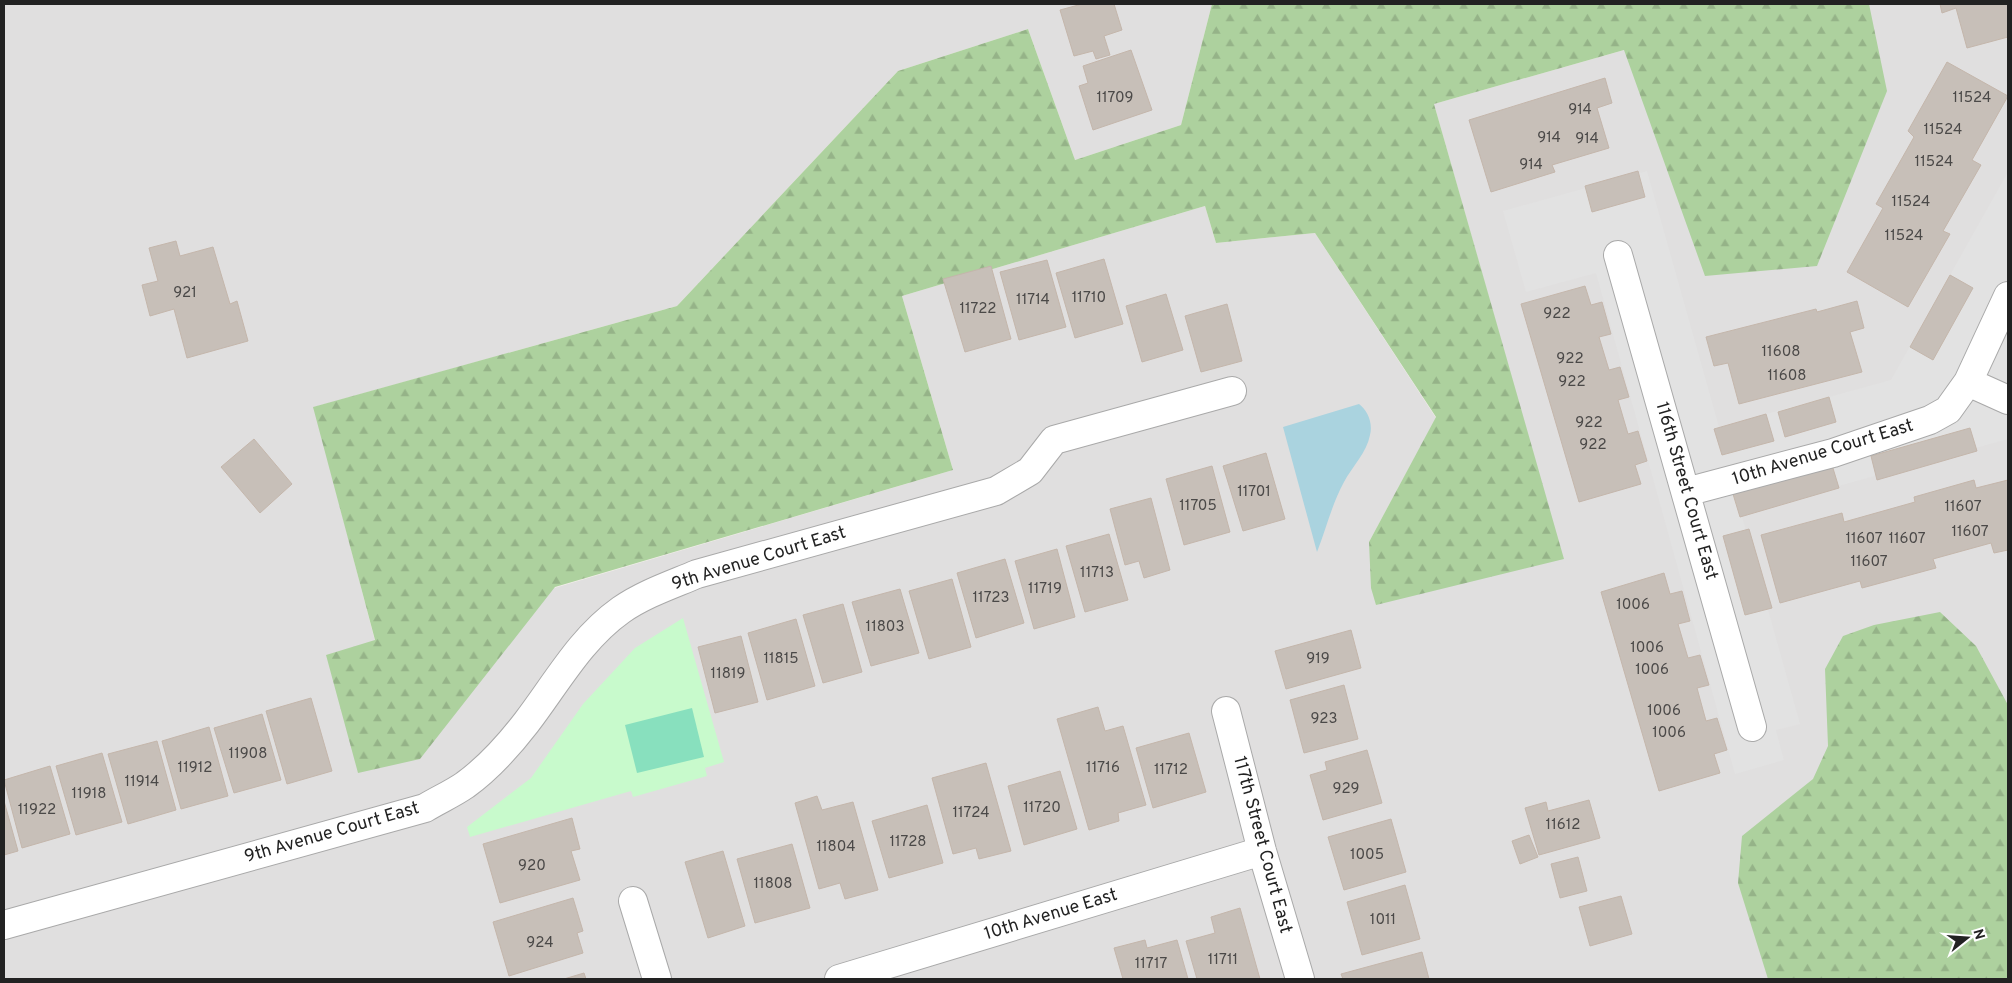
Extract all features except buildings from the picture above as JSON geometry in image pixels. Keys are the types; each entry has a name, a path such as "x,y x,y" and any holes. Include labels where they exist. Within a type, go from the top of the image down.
{"street":[{"name":"116th Street Court East","path":"1618,255 1752,727"},
{"name":"10th Avenue Court East","path":"1686,492 1833,453 1930,420 1948,410 1968,382 2008,296"},
{"path":"1968,382 2008,400"},
{"name":"9th Avenue Court East","path":"4,925 425,808 465,785 494,759 526,724 556,679 585,642 621,610 653,592 697,574 996,492 1030,471 1054,440 1232,391"},
{"name":"117th Street Court East","path":"1226,711 1262,851 1300,979"},
{"name":"10th Avenue East","path":"839,979 890,972 1262,851"},
{"path":"633,900 657,979"}],"shaded area":[{"path":"4,4 1212,4 1181,125 1075,160 1028,29 898,71 677,306 314,407 375,641 953,470 902,296 1205,206 1216,243 1315,233 1436,418 1369,542 1563,559 1434,104 1786,4 2008,4 2008,842 1786,979 4,979"},
{"path":"1647,171 1719,427 1891,380 2008,172 2008,439 1741,513 1800,724 1776,730 1784,760 1735,774 1596,273 1526,292 1503,211"}],"green space":[{"path":"1212,4 1869,4 1887,91 1817,266 1705,276 1624,50 1434,104 1564,559 1376,605 1371,588 1369,542 1436,417 1315,233 1216,243 1205,206 902,296 953,470 555,587 420,759 358,773 326,655 375,640 313,407 677,306 898,71 1028,29 1075,160 1181,125"},
{"path":"1940,612 1976,646 2008,705 2008,979 1768,979 1738,883 1742,836 1813,779 1828,746 1825,669 1843,636 1874,625"},
{"path":"683,618 724,762 705,768 707,776 633,797 631,791 470,837 467,827 531,778 583,704 635,648"},
{"path":"692,708 704,757 637,773 625,725"}],"water":[{"path":"1359,404 1367,414 1371,431 1363,453 1340,490 1317,552 1283,427"}]}
